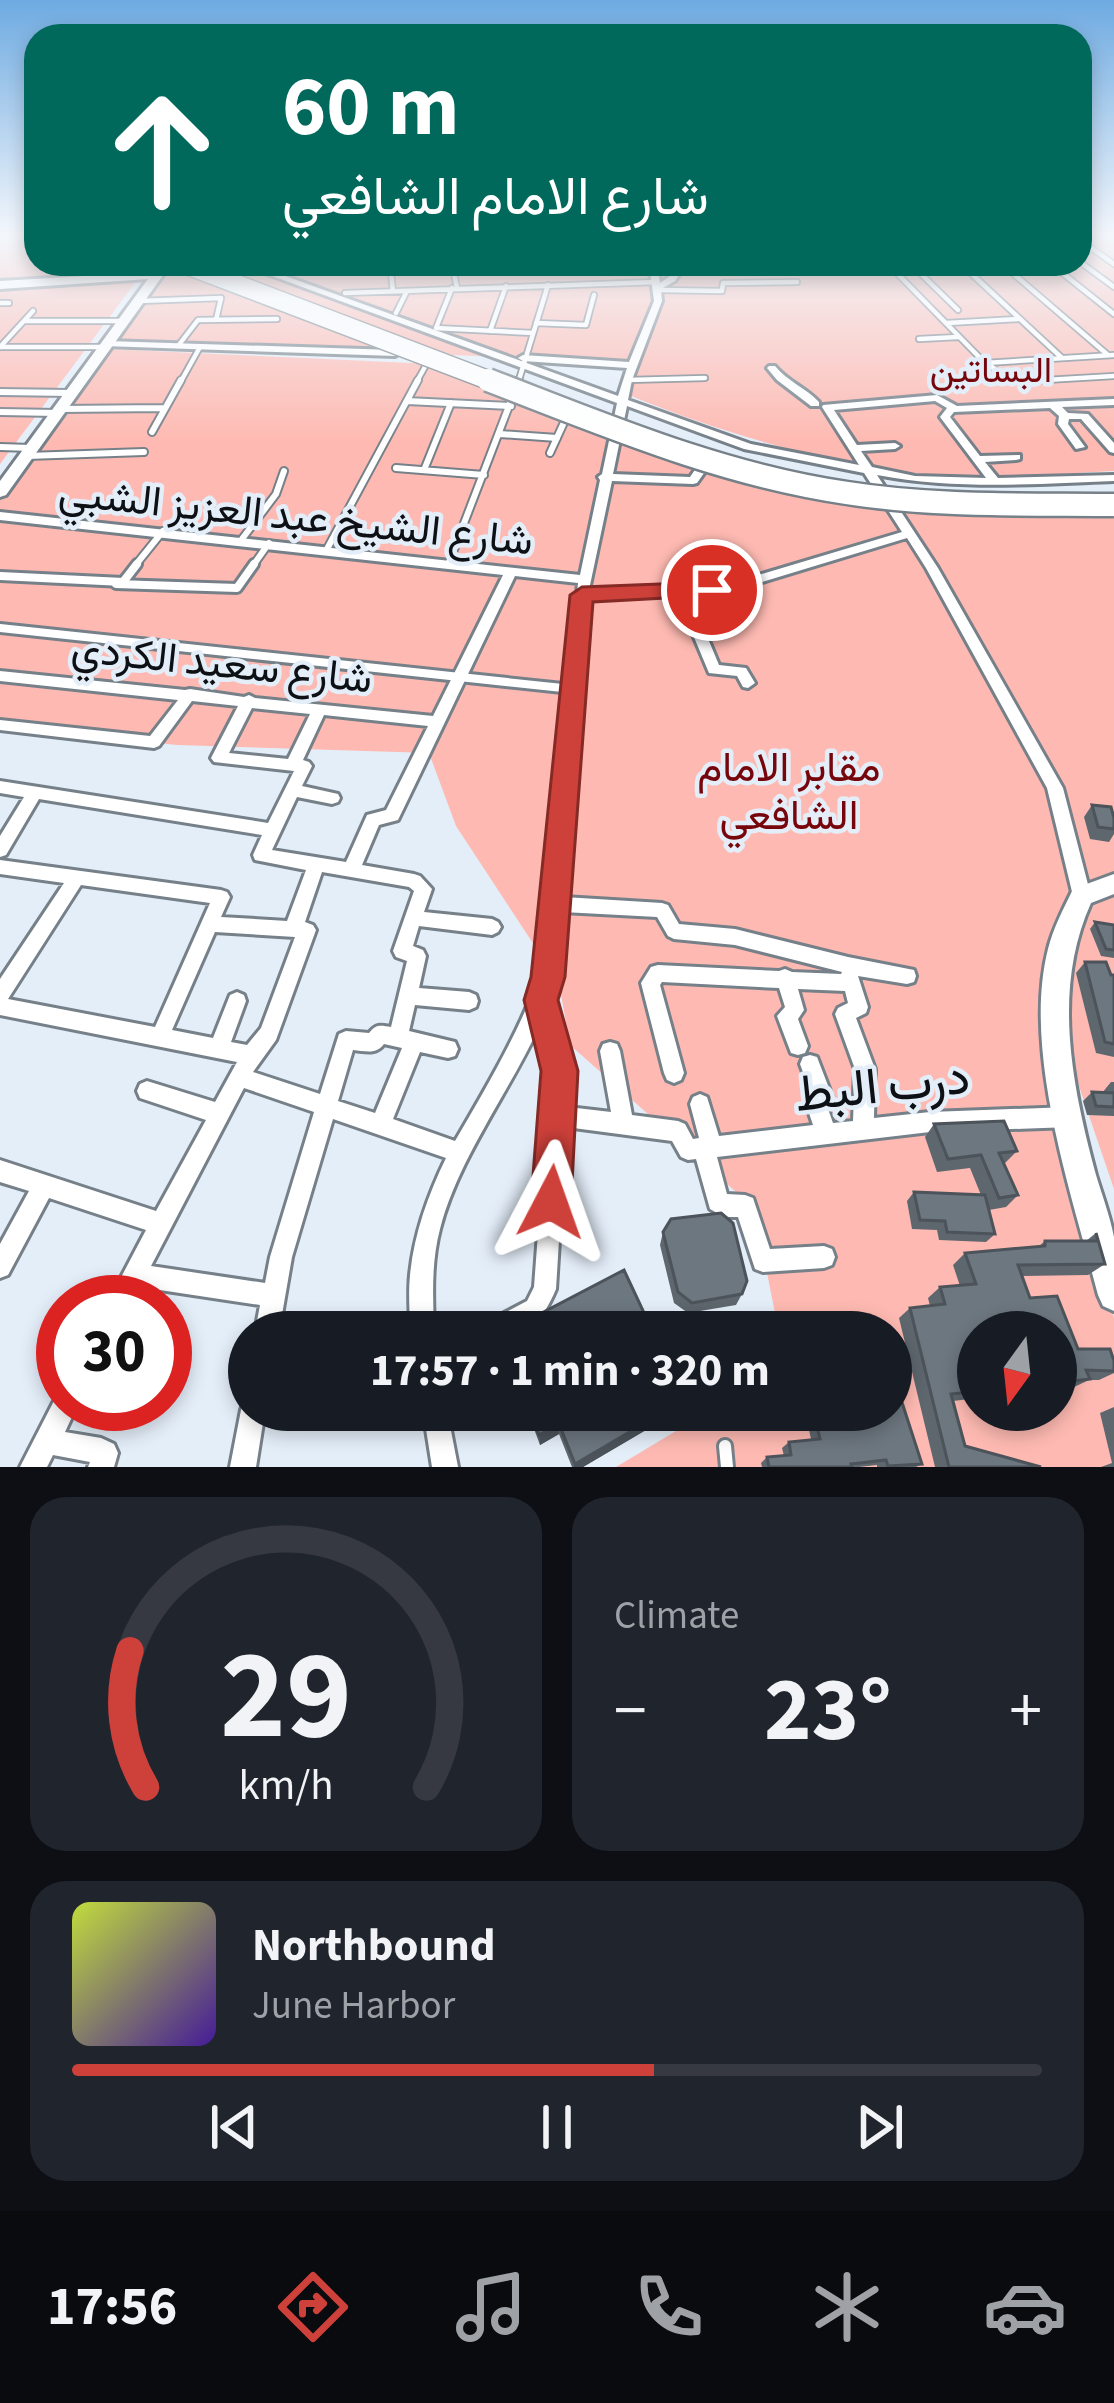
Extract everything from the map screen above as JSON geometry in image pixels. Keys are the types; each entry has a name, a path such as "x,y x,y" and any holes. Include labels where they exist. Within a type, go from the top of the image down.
{"highway":[{"path":"290,304 676,452 756,476 937,504 1114,507"},
{"path":"319,304 661,433 750,460 838,478 935,490 1114,490"}],"street":[{"path":"1,489 137,304"},
{"path":"265,304 513,402 703,466 800,489 887,502 1008,511 1114,507"},
{"path":"297,316 312,304"},
{"path":"356,304 522,361 622,404 735,444 867,471 995,482 1114,478"},
{"path":"420,1311 423,1240 435,1200 541,1000 548,977 584,587 613,436 652,304"},
{"path":"106,346 395,353"},
{"path":"522,361 631,365"},
{"path":"772,368 777,377 802,387 854,448 1006,694 1055,788 1082,896 1060,951 1056,988 1070,1118 1106,1235 1114,1295"},
{"path":"816,405 937,398 954,408 1114,402"},
{"path":"1053,405 1064,416 1084,416 1114,450"},
{"path":"954,408 945,417 995,482"},
{"path":"1064,416 1061,421 1080,447"},
{"path":"854,448 895,446"},
{"path":"977,459 1016,457"},
{"path":"604,477 693,481 703,466"},
{"name":"شارع الشيخ عبد العزيز الشبي","path":"0,516 270,542 584,587 682,592 760,580 908,534"},
{"path":"351,870 374,820 392,815 510,574"},
{"path":"682,592 715,670 741,671 748,683"},
{"name":"شارع سعيد الكردي","path":"0,676 436,722"},
{"path":"0,725 154,742 190,694"},
{"path":"249,700 219,758 304,766 261,855 421,884 402,950 417,956 408,996 406,1040 380,1125"},
{"path":"293,765 320,708"},
{"path":"0,787 273,830"},
{"path":"291,790 332,798"},
{"path":"0,850 35,793"},
{"path":"293,930 316,864"},
{"path":"0,867 220,896 160,1037"},
{"path":"0,995 77,877"},
{"path":"1082,896 1114,884"},
{"path":"553,904 662,910 674,931 732,933 848,974"},
{"path":"413,918 492,927"},
{"path":"134,1275 251,1055 269,1034 307,930 211,924"},
{"path":"674,1073 650,983 658,973 907,976"},
{"path":"848,974 859,1009 845,1013 865,1069 863,1129"},
{"path":"785,977 795,1010 787,1016 822,1096 816,1104 827,1133"},
{"path":"408,996 470,1001"},
{"path":"531,1311 542,1300 560,1071 541,1000"},
{"path":"218,1049 237,1001"},
{"path":"0,1006 251,1055"},
{"path":"271,1311 346,1040 371,1043 378,1034 448,1049"},
{"path":"610,1052 623,1124"},
{"path":"240,1077 460,1153"},
{"path":"147,1090 220,1114"},
{"path":"700,1104 718,1201 724,1206 745,1205 763,1261 824,1257"},
{"name":"درب البط","path":"557,1116 678,1131 687,1150 1016,1115 1070,1118"},
{"path":"0,1172 160,1224"},
{"path":"0,1267 44,1186"},
{"path":"192,1284 274,1296"},
{"path":"33,1467 52,1431"},
{"path":"243,1467 249,1431"},
{"path":"439,1431 446,1467"},
{"path":"47,1441 101,1451 105,1453 101,1467"}],"lane":[{"path":"216,320 220,304"},
{"path":"396,313 400,304"},
{"path":"447,304 436,328 533,333"},
{"path":"490,331 499,304"},
{"path":"448,566 513,402 542,304"},
{"path":"536,323 586,325 591,304"},
{"path":"928,304 1010,382 1114,376"},
{"path":"952,304 958,310"},
{"path":"1005,304 1064,359"},
{"path":"1050,304 1111,356"},
{"path":"1104,304 1114,314"},
{"path":"0,347 33,311"},
{"path":"947,323 1019,318"},
{"path":"178,346 198,320 277,319"},
{"path":"23,321 124,321"},
{"path":"920,340 959,337"},
{"path":"0,347 106,346"},
{"path":"152,433 200,347"},
{"path":"989,364 1111,356"},
{"path":"327,549 426,365"},
{"path":"627,380 705,378"},
{"path":"0,392 72,393"},
{"path":"406,401 513,402"},
{"path":"424,470 451,403"},
{"path":"0,412 164,408"},
{"path":"550,454 566,418"},
{"path":"500,434 557,438"},
{"path":"0,447 28,452 144,452"},
{"path":"397,468 484,475"},
{"path":"242,539 275,494 284,472"},
{"path":"115,584 128,578 163,531"},
{"path":"0,576 237,588 270,542"},
{"path":"0,628 271,653 572,689"},
{"path":"725,1446 728,1467"}],"green space":[{"path":"0,304 119,304 0,464"},
{"name":"البساتين","path":"139,304 1114,304 1114,471 953,476 831,459 730,432 631,396 635,362 111,342"},
{"name":"مقابر الامام الشافعي","path":"107,349 433,364 575,418 602,436 772,487 1114,510 1114,877 1069,897 1052,934 1048,1052 1114,1318 1114,1467 616,1467 676,1431 912,1431 912,1311 775,1311 754,1208 570,1045 559,983 456,826 429,753 177,745 0,727 0,494"},
{"path":"1114,891 1114,1189 1069,1057 1061,974 1092,898"}],"building":[{"path":"1092,805 1111,807 1114,829 1098,827"},
{"path":"1095,922 1114,925 1114,950 1106,949"},
{"path":"1085,962 1106,962 1114,975 1114,1044 1105,1042"},
{"path":"1092,1092 1114,1093 1114,1107 1096,1106"},
{"path":"1004,1121 1017,1151 999,1153 1018,1195 999,1198 981,1155 948,1159 934,1124"},
{"path":"914,1192 985,1195 995,1234 947,1232 945,1221 920,1220"},
{"path":"721,1213 733,1223 747,1281 742,1294 692,1303 678,1292 663,1232 671,1219"},
{"path":"1096,1233 1105,1264 1018,1265 1030,1298 1057,1296 1063,1311 957,1311 957,1393 951,1394 957,1431 965,1446 1041,1467 949,1467 910,1308 945,1304 940,1287 976,1284 965,1253 1045,1246 1045,1241 1098,1241"},
{"path":"624,1270 643,1311 546,1311"},
{"path":"1077,1346 1110,1349 1114,1371 1086,1370 1090,1379 1077,1381"},
{"path":"562,1431 631,1431 575,1464"},
{"path":"818,1431 911,1431 922,1464 888,1466 886,1460 852,1467 769,1467 767,1457 791,1455 789,1442 820,1439"}],"route":[{"path":"551,1202 560,1071 541,1000 548,977 582,595 712,590"}]}
